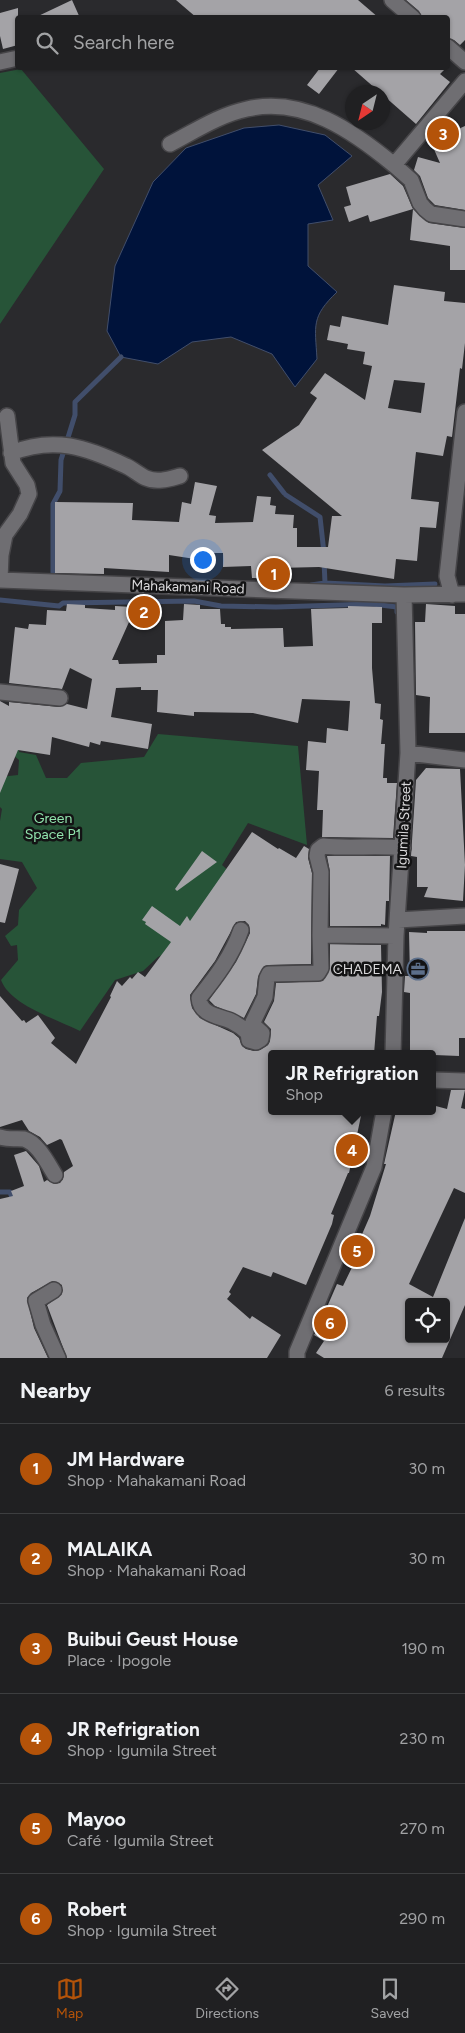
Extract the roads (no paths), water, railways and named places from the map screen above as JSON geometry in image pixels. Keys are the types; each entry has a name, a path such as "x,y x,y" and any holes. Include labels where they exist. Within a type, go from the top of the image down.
{"street":[{"path":"392,0 410,15"},
{"path":"450,49 465,61"},
{"path":"0,62 15,59"},
{"path":"394,165 465,81"},
{"path":"170,144 214,120 246,109 276,105 301,110 329,121 364,140 411,180 420,203 431,214 465,219"},
{"path":"459,595 447,576 465,412"},
{"path":"0,580 1,555 6,535 20,514 29,494 27,485 13,463 7,416"},
{"path":"11,453 34,445 49,444 86,449 129,467 145,478 160,480 180,476"},
{"name":"Mahakamani Road","path":"0,580 404,595 459,595"},
{"name":"Igumila Street","path":"393,1050 396,936 408,753 404,595"},
{"path":"0,692 60,698"},
{"path":"408,753 465,760"},
{"path":"240,930 232,951 219,974 199,998 199,1001 214,1017 237,1024 248,1033 249,1040 256,1042 261,1039 262,1033 253,1024 265,997 268,975 271,973 318,973 321,968 321,872 317,856 318,850 323,846 342,848 389,846 403,848"},
{"path":"398,920 465,916"},
{"path":"320,935 396,936"},
{"path":"436,1080 465,1081"},
{"path":"296,1358 374,1167 383,1115"},
{"path":"0,1137 23,1139 29,1142 43,1156 55,1175"},
{"path":"54,1290 36,1301 43,1325 58,1358"}],"water":[{"path":"279,125 325,135 352,156 318,185 333,220 308,224 308,266 337,292 323,308 316,322 317,359 295,387 272,354 231,337 192,342 158,364 121,357 107,331 115,266 153,182 186,148 244,128"}],"waterway":[{"path":"55,579 53,576 53,504 60,491 61,460 75,415 75,402 121,357"},
{"path":"270,475 284,493"},
{"path":"286,495 320,517 324,553"},
{"path":"324,561 325,583"},
{"path":"311,585 325,583 385,586 435,584"},
{"path":"0,600 59,606 63,603 194,601 221,606 276,607 372,604 397,607 397,612"},
{"path":"0,1192 10,1192 13,1201"}],"place":[{"name":"Buibui Geust House","path":"443,134"},
{"name":"JM Hardware","path":"274,574"},
{"name":"MALAIKA","path":"144,612"},
{"name":"CHADEMA","path":"418,969"},
{"name":"JR Refrigration","path":"352,1150"},
{"name":"Mayoo","path":"357,1251"},
{"name":"Robert","path":"330,1323"}],"park label":[{"name":"Green Space P1","path":"53,826"}]}
